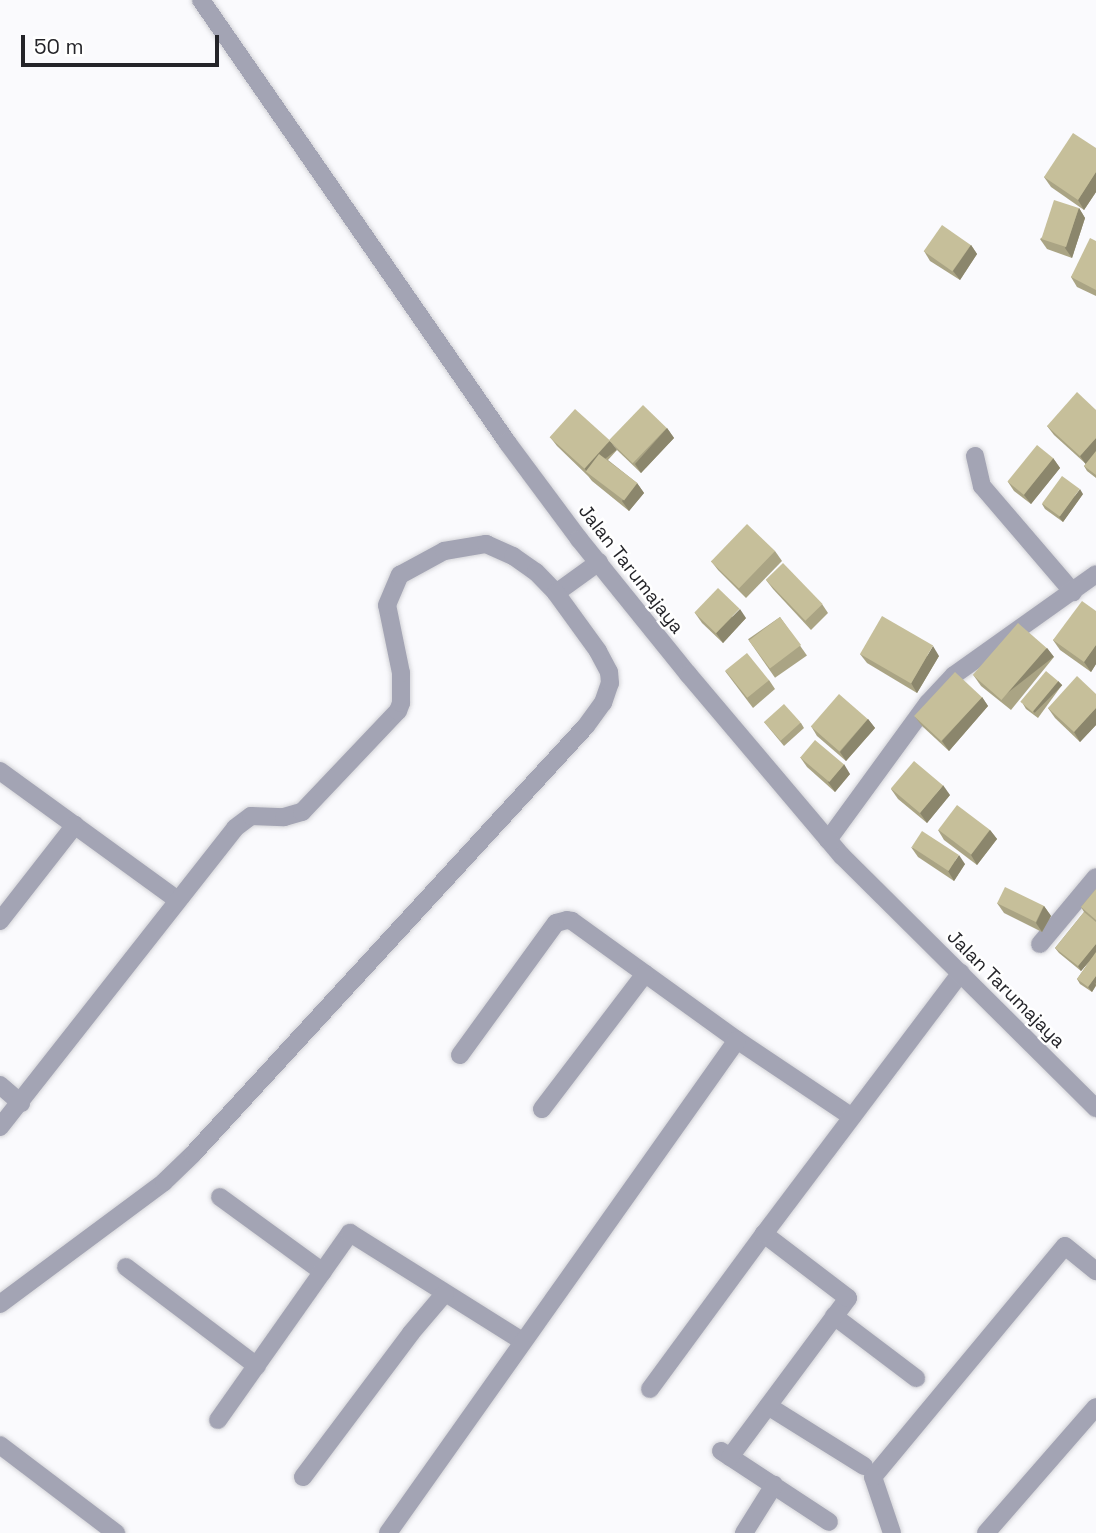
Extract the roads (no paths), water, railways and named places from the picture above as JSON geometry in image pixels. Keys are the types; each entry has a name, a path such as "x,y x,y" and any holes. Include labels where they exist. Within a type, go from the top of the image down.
{"street":[{"name":"Jalan Tarumajaya","path":"201,0 409,296 507,442 599,562 748,747 828,840 1096,1108"},
{"path":"975,456 982,486 1073,592"},
{"path":"0,1127 234,828 251,816 284,817 302,812 398,711 401,703 401,673 387,605 400,575 444,551 486,544 513,555 536,572 556,593 598,651 609,672 610,683 603,703 586,726 193,1154 164,1182 0,1304"},
{"path":"556,593 599,562"},
{"path":"828,840 928,703 954,675 1096,574"},
{"path":"0,771 176,900"},
{"path":"0,921 75,825"},
{"path":"1040,944 1096,877"},
{"path":"460,1055 556,923 562,920 572,921 737,1040 852,1117"},
{"path":"650,1389 961,973"},
{"path":"542,1109 645,974"},
{"path":"388,1533 737,1040"},
{"path":"0,1085 21,1103"},
{"path":"220,1197 323,1272"},
{"path":"218,1420 350,1233 522,1341"},
{"path":"764,1234 848,1298 768,1406 726,1454 830,1522"},
{"path":"892,1533 873,1477 1065,1246 1096,1271"},
{"path":"126,1267 257,1366"},
{"path":"303,1477 411,1333 445,1293"},
{"path":"834,1316 916,1378"},
{"path":"768,1406 864,1466"},
{"path":"986,1533 1096,1407"},
{"path":"0,1445 116,1533"},
{"path":"744,1533 774,1486"}]}
